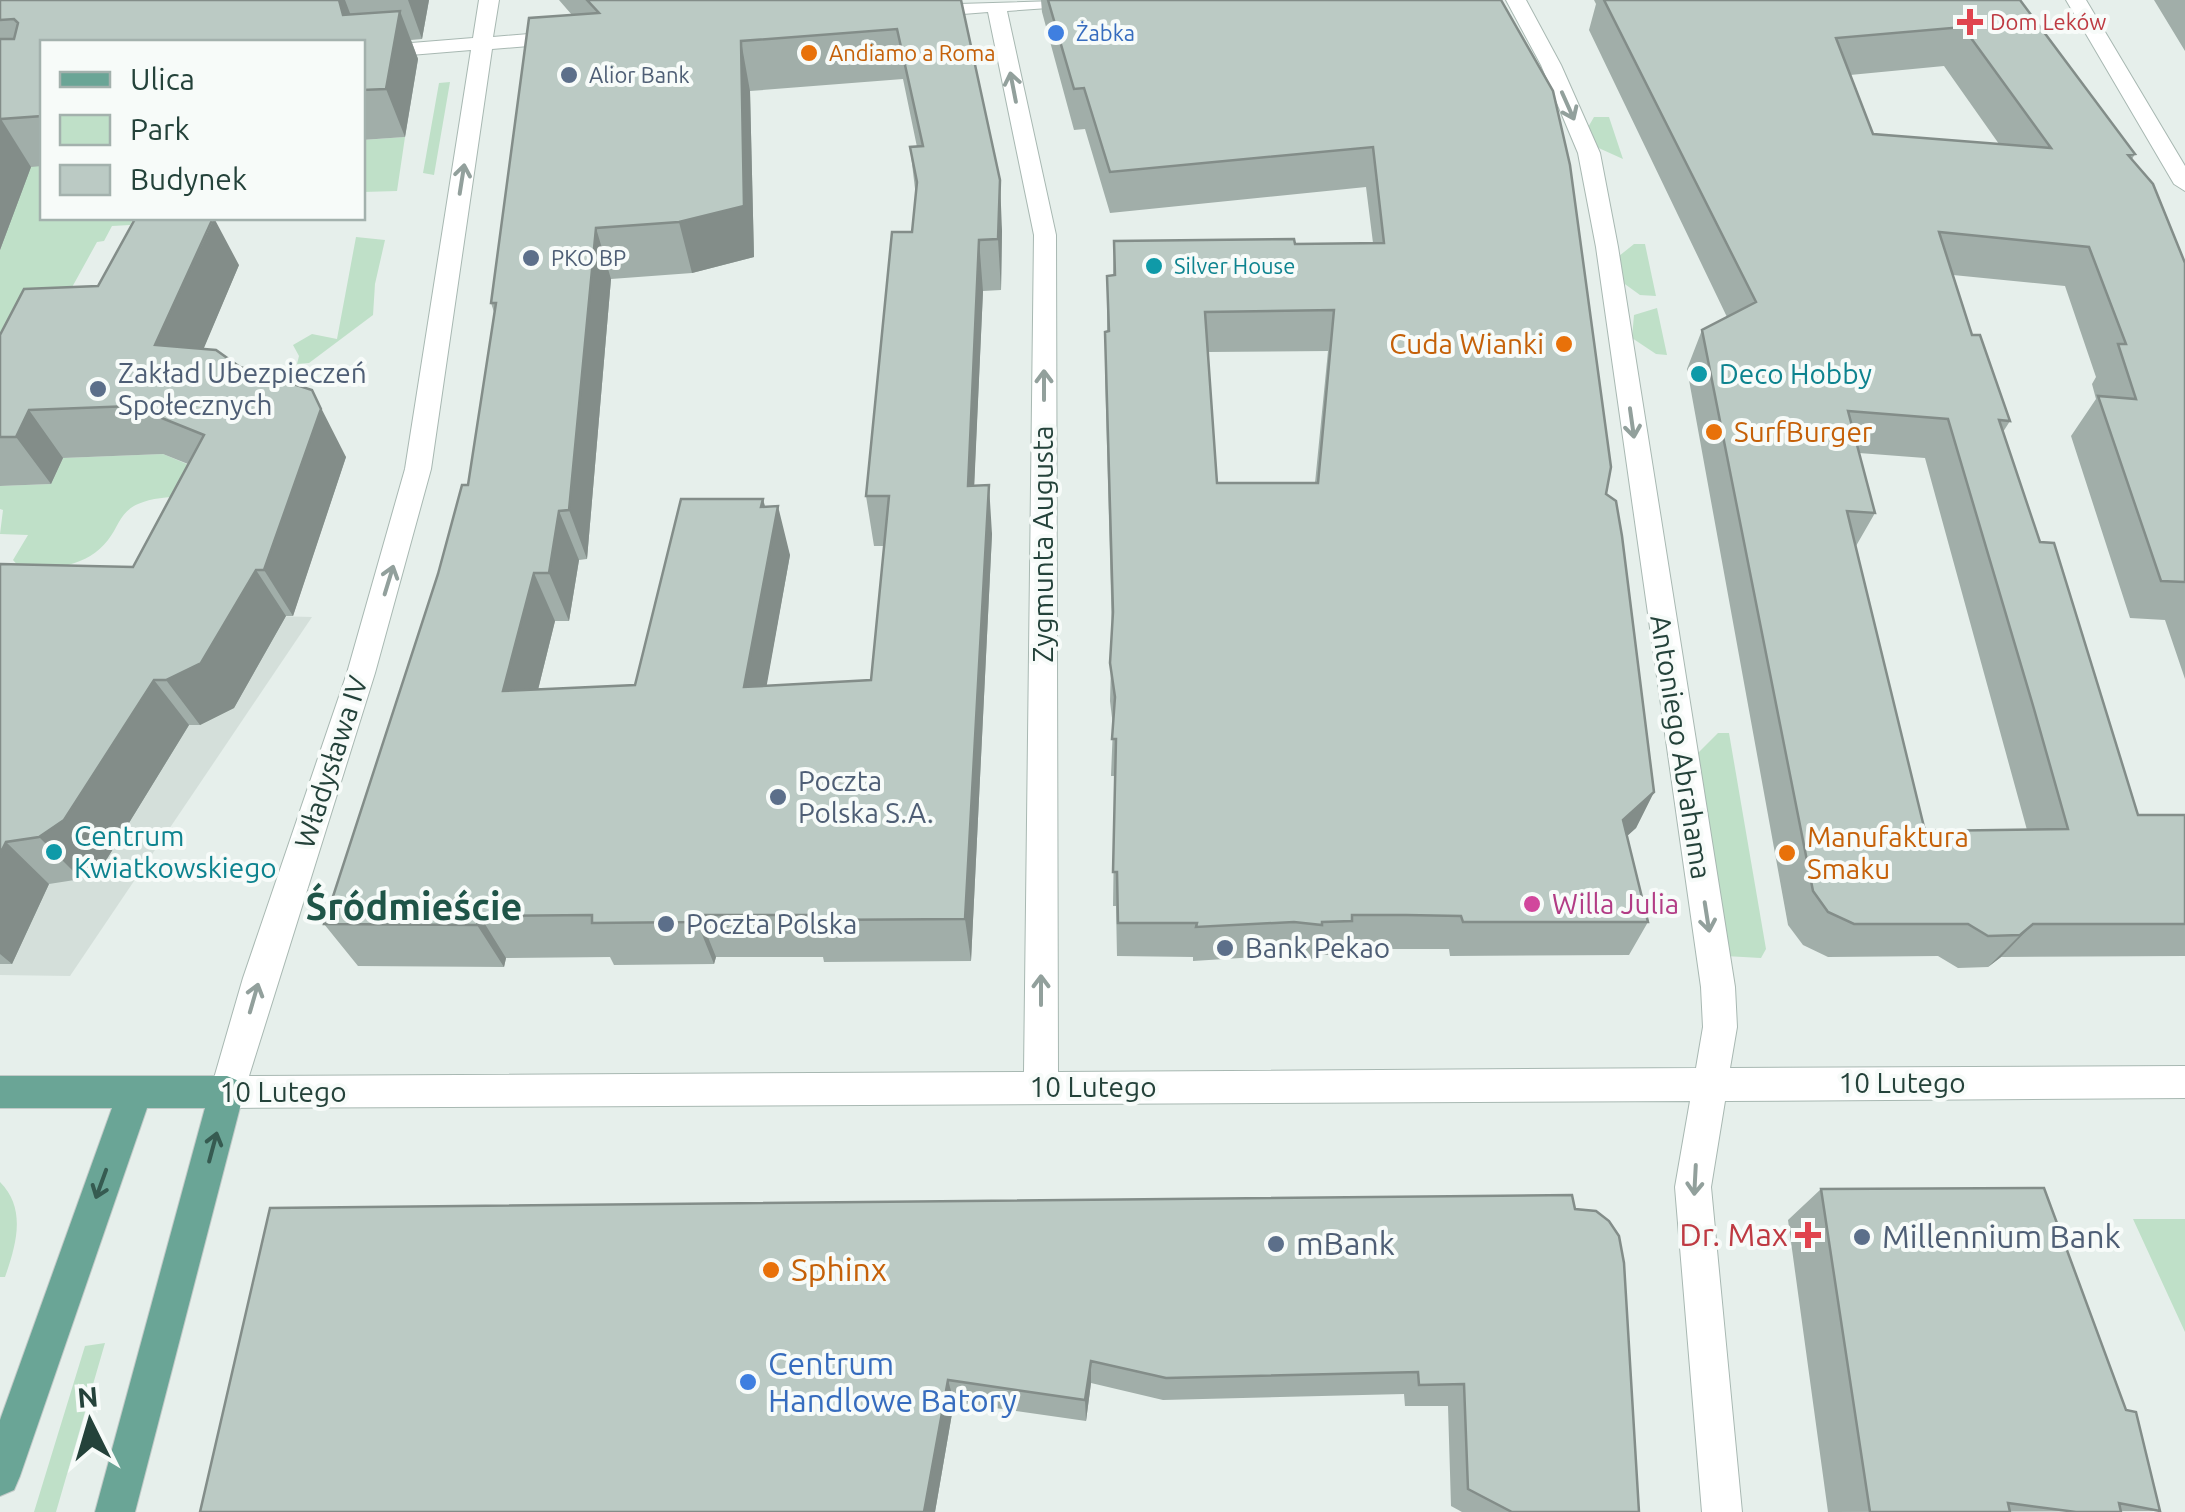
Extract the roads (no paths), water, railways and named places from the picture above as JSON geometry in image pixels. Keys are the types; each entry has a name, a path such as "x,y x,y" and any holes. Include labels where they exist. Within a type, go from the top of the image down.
{"main road":[{"name":"10 Lutego","path":"0,1092 227,1092"},
{"path":"0,1476 134,1092"},
{"name":"Władysława IV","path":"115,1512 227,1092"}],"street":[{"path":"901,13 1077,0"},
{"name":"Antoniego Abrahama","path":"1516,0 1589,152 1607,247 1718,987 1720,1027 1694,1187 1722,1512"},
{"path":"2076,0 2185,184"},
{"name":"Władysława IV","path":"227,1092 260,978 366,655 414,488 489,5"},
{"name":"Zygmunta Augusta","path":"996,6 1045,235 1041,1088"},
{"path":"365,52 576,36"},
{"name":"10 Lutego","path":"227,1092 2185,1082"}],"place":[{"name":"Dom Leków","path":"1970,22"},
{"name":"Żabka","path":"1056,33"},
{"name":"Andiamo a Roma","path":"809,53"},
{"name":"Alior Bank","path":"569,75"},
{"name":"PKO BP","path":"531,258"},
{"name":"Silver House","path":"1154,266"},
{"name":"Cuda Wianki","path":"1564,344"},
{"name":"Deco Hobby","path":"1699,374"},
{"name":"Zakład Ubezpieczeń Społecznych","path":"98,389"},
{"name":"SurfBurger","path":"1714,432"},
{"name":"Poczta Polska S.A.","path":"778,797"},
{"name":"Centrum Kwiatkowskiego","path":"54,852"},
{"name":"Manufaktura Smaku","path":"1787,853"},
{"name":"Willa Julia","path":"1532,904"},
{"name":"Poczta Polska","path":"666,924"},
{"name":"Bank Pekao","path":"1225,948"},
{"name":"Dr. Max","path":"1808,1235"},
{"name":"Millennium Bank","path":"1862,1237"},
{"name":"mBank","path":"1276,1244"},
{"name":"Sphinx","path":"771,1270"},
{"name":"Centrum Handlowe Batory","path":"748,1382"}],"district":[{"name":"Śródmieście","path":"414,907"}]}
